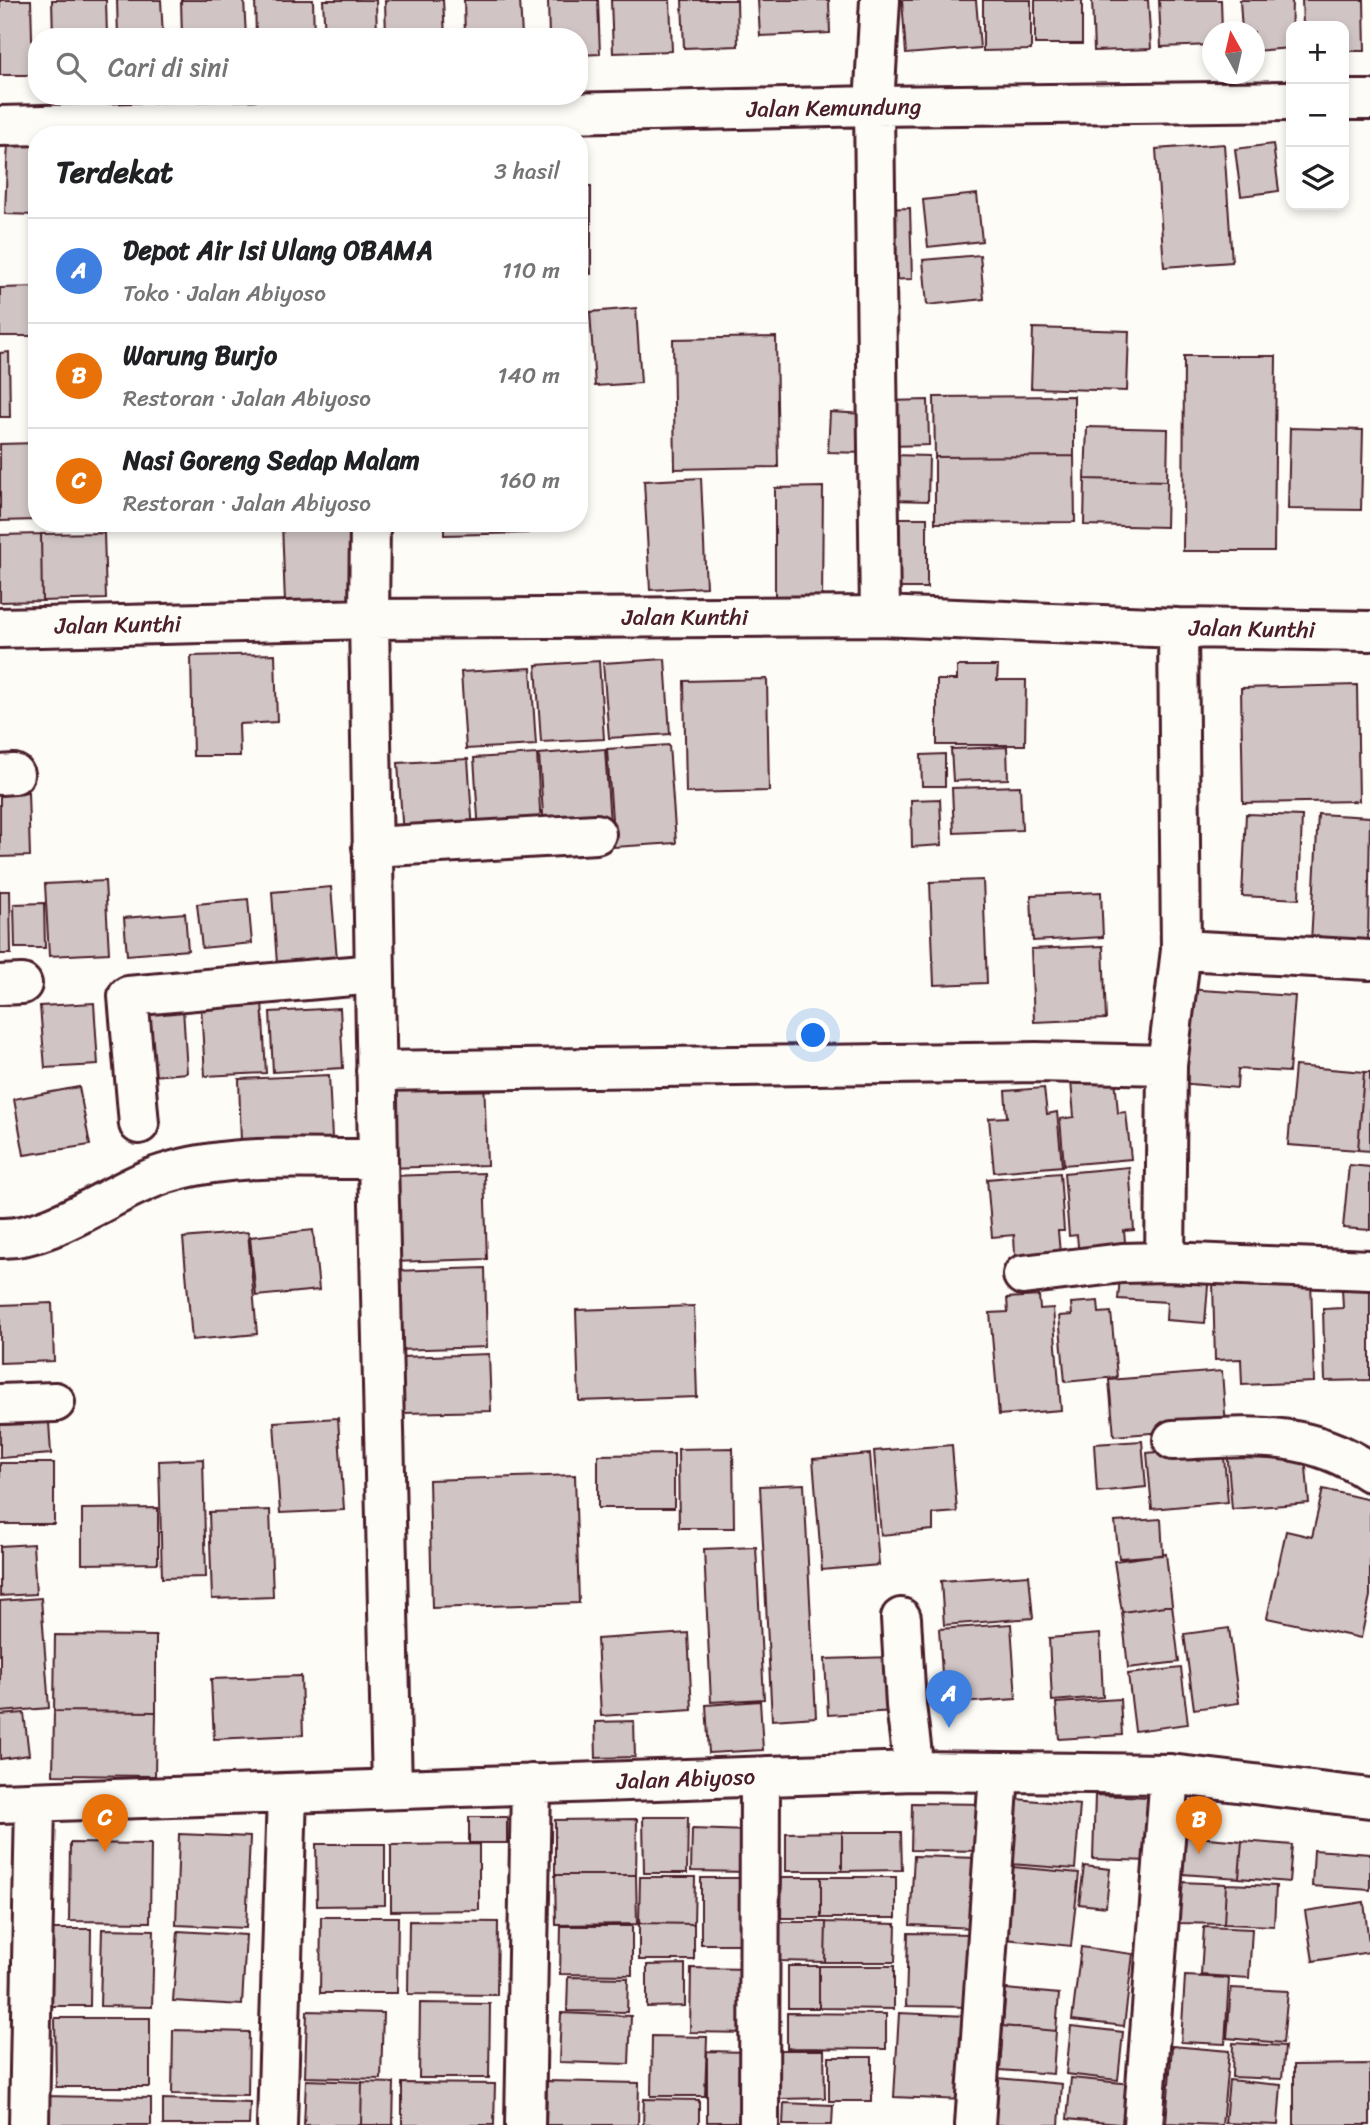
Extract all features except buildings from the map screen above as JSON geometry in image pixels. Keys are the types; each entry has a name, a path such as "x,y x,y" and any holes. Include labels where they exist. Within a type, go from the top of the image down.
{"street":[{"path":"880,0 874,106 880,616"},
{"path":"1349,100 1370,100"},
{"name":"Jalan Kemundung","path":"0,126 377,126 874,106 1286,101"},
{"path":"370,532 374,974 392,1789"},
{"name":"Jalan Kunthi","path":"0,628 369,619 880,616 1178,628 1370,631"},
{"path":"1165,1262 1167,1065 1181,950 1178,628"},
{"path":"372,847 596,834"},
{"path":"1181,950 1370,960"},
{"path":"139,1124 128,996 374,974"},
{"path":"376,1071 1036,1062 1167,1065"},
{"path":"0,1238 32,1235 138,1184 191,1167 227,1162 378,1159"},
{"path":"1023,1275 1122,1263 1165,1262 1370,1270"},
{"path":"0,1404 55,1402"},
{"path":"1172,1440 1275,1436 1316,1444 1348,1457 1370,1472"},
{"path":"901,1618 906,1706 915,1771"},
{"name":"Jalan Abiyoso","path":"18,1802 915,1771 1170,1774 1370,1798"},
{"path":"975,2125 999,1773"},
{"path":"1143,2125 1170,1774"},
{"path":"759,2125 760,1777"},
{"path":"525,2125 531,1784"},
{"path":"277,2125 287,1793"},
{"path":"18,1802 29,2125"}],"place":[{"name":"Depot Air Isi Ulang OBAMA","path":"949,1728"},
{"name":"Nasi Goreng Sedap Malam","path":"105,1852"},
{"name":"Warung Burjo","path":"1199,1854"}]}
